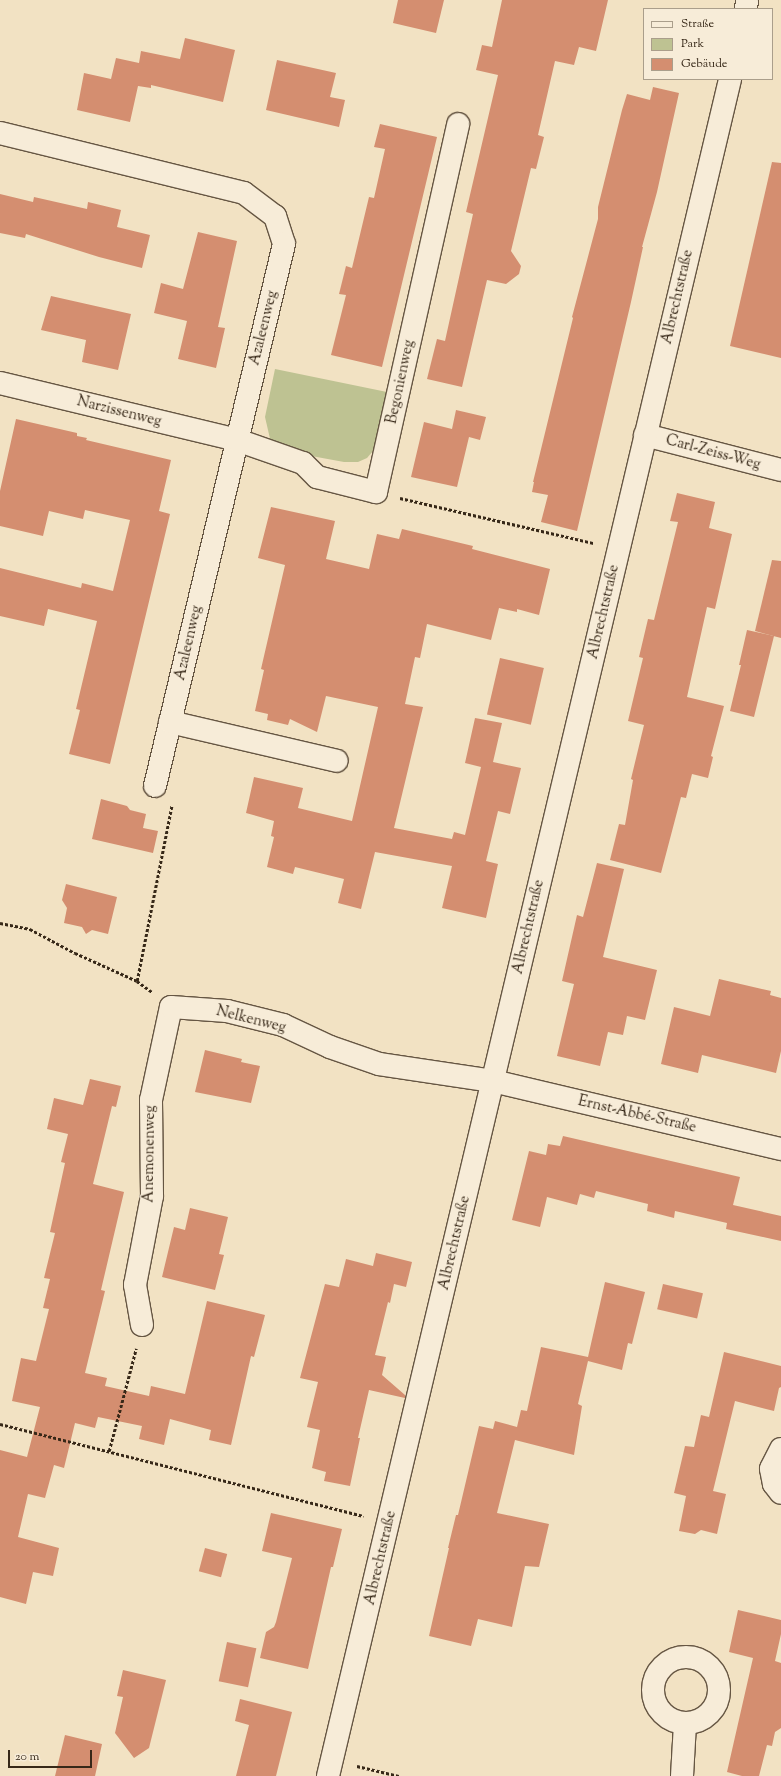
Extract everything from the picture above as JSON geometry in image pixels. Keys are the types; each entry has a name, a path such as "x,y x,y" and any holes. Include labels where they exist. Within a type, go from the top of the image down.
{"street":[{"name":"Albrechtstraße","path":"331,1768 730,80"},
{"name":"Begonienweg","path":"376,492 458,124"},
{"name":"Azaleenweg","path":"0,133 244,193 275,216 284,244 155,786"},
{"name":"Narzissenweg","path":"0,383 237,440"},
{"name":"Carl-Zeiss-Weg","path":"645,435 781,470"},
{"path":"237,440 303,463 317,477 376,492"},
{"path":"170,722 337,761"},
{"name":"Nelkenweg","path":"171,1007 227,1011 283,1025 330,1047 379,1064 493,1081"},
{"name":"Anemonenweg","path":"142,1326 135,1285 152,1196 151,1100 171,1007"},
{"name":"Ernst-Abbé-Straße","path":"493,1081 781,1149"},
{"path":"781,1449 771,1469 774,1484 781,1493"},
{"path":"682,1776 685,1724"}],"path":[{"path":"376,492 620,548"},
{"path":"137,981 172,804 155,786"},
{"path":"0,924 30,929 75,953 137,981 171,1007"},
{"path":"108,1451 142,1326"},
{"path":"0,1424 390,1523"},
{"path":"331,1768 399,1776"}],"green space":[{"path":"275,369 387,392 378,440 373,451 367,458 358,462 344,462 306,455 271,443 265,417"}],"building":[{"path":"398,0 444,0 436,33 393,23"},
{"path":"502,0 608,0 596,51 579,47 574,65 555,61 538,135 544,137 536,169 531,168 511,251 521,266 519,274 506,284 487,280 462,387 427,379 437,339 445,341 473,214 466,212 498,75 476,70 482,45 492,47"},
{"path":"185,38 235,50 223,102 151,85 151,88 138,86 130,122 77,110 84,73 111,79 116,58 139,63 141,51 180,59"},
{"path":"277,60 336,73 330,97 345,100 339,127 266,110"},
{"path":"653,87 679,93 577,531 541,522 548,495 532,492 533,482 573,318 572,317 598,219 598,207 622,110 627,94 650,100"},
{"path":"380,124 437,137 382,367 331,355 346,295 339,294 346,266 352,268 369,197 374,198 385,149 374,147"},
{"path":"772,162 781,163 781,358 730,346"},
{"path":"0,194 33,202 34,197 87,209 88,202 121,210 117,227 150,235 142,268 99,257 26,234 25,238 0,233"},
{"path":"198,232 237,241 218,327 225,328 216,368 178,359 187,321 154,313 161,283 183,289"},
{"path":"51,296 131,314 118,370 82,362 86,340 41,330"},
{"path":"456,410 486,417 480,440 469,437 457,487 411,477 424,422 452,429"},
{"path":"16,419 77,433 77,436 87,438 86,440 171,460 159,511 170,514 110,764 69,754 80,710 76,709 97,621 48,609 44,626 0,616 0,568 81,588 82,583 113,591 130,520 85,510 83,519 49,511 43,536 0,526 0,491"},
{"path":"677,493 715,502 709,528 732,534 715,609 707,607 687,697 724,706 711,756 713,757 708,778 692,774 686,798 681,797 661,873 610,860 619,824 625,825 633,780 631,779 644,725 628,721 643,658 639,657 648,619 654,620 678,522 670,521"},
{"path":"271,507 335,521 326,559 369,569 377,534 399,539 402,529 473,546 472,549 550,569 539,615 517,609 517,612 499,608 491,640 427,624 420,658 415,657 405,704 423,707 394,828 452,839 454,832 465,835 481,767 465,763 475,718 502,723 493,762 521,768 510,814 498,811 486,861 498,864 486,918 442,908 452,866 375,852 361,909 338,903 344,879 295,867 293,874 267,867 274,837 271,836 274,821 246,813 254,777 303,788 298,808 352,821 378,707 326,696 317,732 290,719 288,725 267,720 268,714 255,711 264,670 261,669 285,565 258,558"},
{"path":"772,560 781,561 781,638 755,631"},
{"path":"747,630 774,636 754,717 730,711 741,665 739,665"},
{"path":"500,658 544,668 531,725 487,715"},
{"path":"101,799 127,806 130,810 146,814 143,828 158,831 153,853 92,839"},
{"path":"597,863 624,869 603,957 657,970 645,1020 627,1016 623,1035 608,1032 600,1066 557,1056 574,984 562,981 577,915 583,917"},
{"path":"66,884 117,897 108,934 92,930 86,934 82,927 64,923 67,908 62,900"},
{"path":"719,979 771,991 770,995 781,998 781,1051 776,1073 702,1055 698,1073 661,1064 674,1007 710,1016"},
{"path":"205,1050 242,1059 241,1062 260,1066 251,1103 195,1092"},
{"path":"90,1079 121,1086 116,1107 112,1106 93,1184 124,1192 101,1290 105,1291 85,1373 107,1378 105,1386 149,1396 151,1386 185,1394 207,1301 265,1315 254,1357 251,1356 231,1445 209,1440 211,1430 170,1419 164,1445 139,1439 142,1426 98,1417 95,1428 75,1423 64,1468 54,1465 45,1498 28,1494 18,1537 59,1548 53,1576 33,1572 26,1604 0,1597 0,1450 27,1457 40,1407 12,1401 21,1358 36,1361 49,1309 43,1308 50,1279 44,1278 55,1233 50,1232 65,1163 61,1162 68,1134 47,1129 54,1098 83,1105"},
{"path":"563,1136 740,1177 733,1205 781,1216 781,1241 726,1229 727,1223 675,1211 674,1218 647,1211 648,1204 596,1191 594,1198 580,1194 577,1205 547,1197 540,1227 512,1220 529,1151 546,1155 548,1144 560,1146"},
{"path":"190,1208 228,1217 219,1254 224,1255 215,1290 162,1277 174,1227 185,1230"},
{"path":"376,1253 412,1262 406,1287 394,1284 375,1355 386,1357 382,1375 405,1395 405,1398 369,1390 358,1438 360,1438 350,1486 324,1481 326,1472 312,1468 320,1430 307,1427 318,1382 300,1378 325,1284 339,1287 346,1259 373,1266"},
{"path":"605,1282 645,1292 632,1344 628,1343 622,1370 588,1361 578,1404 582,1406 574,1455 515,1440 497,1513 549,1524 539,1567 525,1566 512,1627 478,1619 471,1646 429,1636 448,1548 456,1515 458,1515 479,1426 493,1429 495,1421 517,1427 521,1410 527,1411 541,1347 588,1357"},
{"path":"663,1284 703,1293 697,1319 657,1309"},
{"path":"724,1352 781,1366 781,1387 779,1388 774,1411 735,1401 713,1491 726,1494 717,1534 701,1530 695,1534 679,1531 686,1496 674,1493 685,1446 694,1447 701,1415 709,1417"},
{"path":"271,1513 342,1529 333,1567 331,1567 308,1669 260,1658 266,1632 274,1627 276,1622 292,1558 262,1551"},
{"path":"205,1548 227,1554 221,1577 199,1571"},
{"path":"738,1610 781,1620 781,1634 775,1661 781,1663 781,1728 775,1732 772,1746 767,1745 759,1776 742,1776 727,1772 753,1658 729,1652"},
{"path":"227,1642 256,1648 248,1687 219,1681"},
{"path":"123,1670 166,1680 149,1748 134,1758 115,1733 123,1697 117,1696"},
{"path":"240,1699 292,1712 276,1776 236,1776 249,1725 235,1721"},
{"path":"65,1735 102,1744 95,1776 55,1776"}]}
